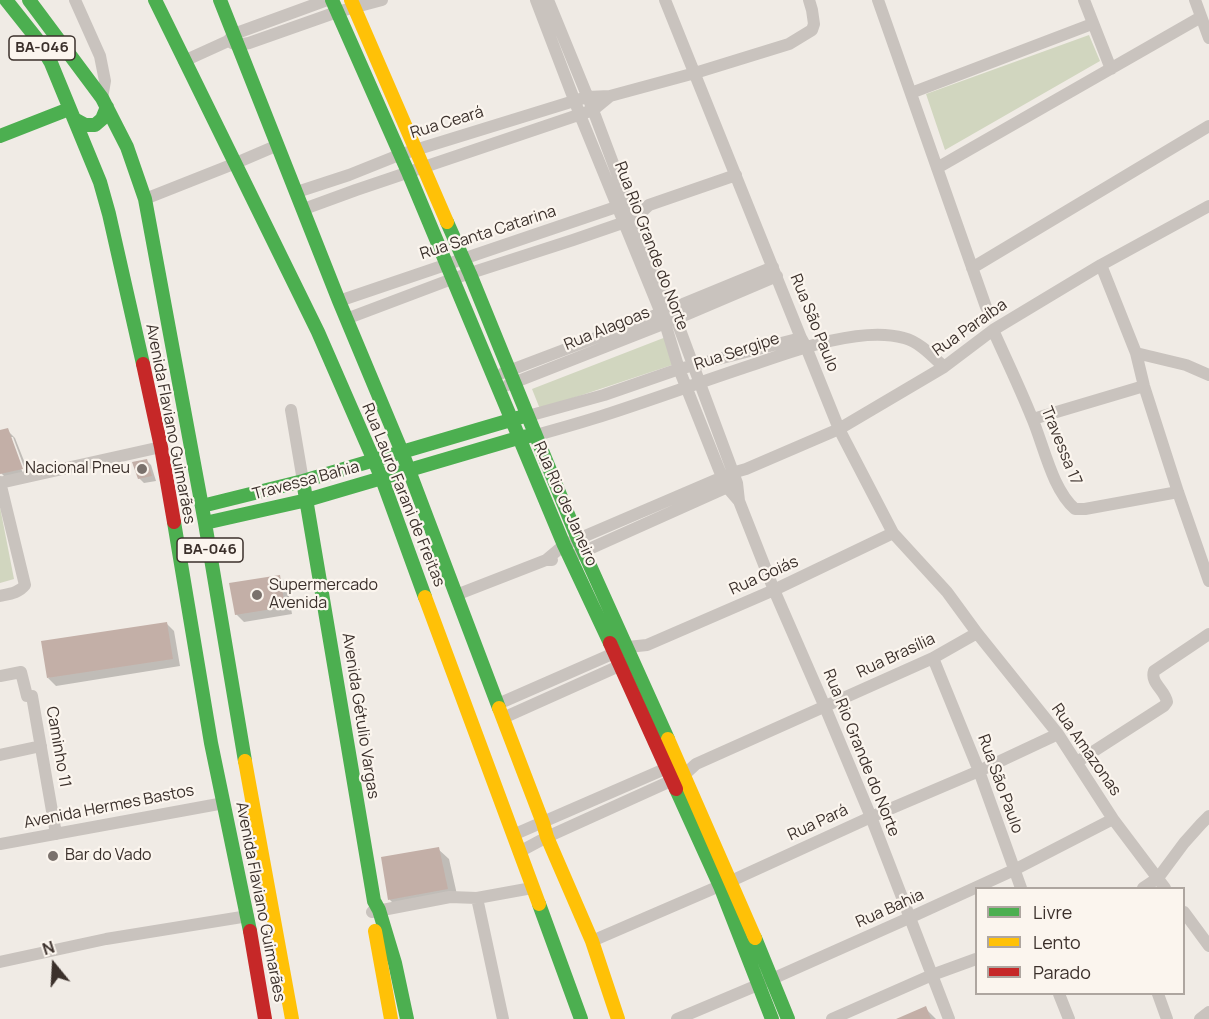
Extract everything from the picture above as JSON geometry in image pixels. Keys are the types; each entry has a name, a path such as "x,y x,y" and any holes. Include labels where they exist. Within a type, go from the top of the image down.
{"street":[{"name":"Avenida Flaviano Guimarães","path":"6,0 44,50 51,63 100,182 109,214 161,447 211,743 248,916 265,1019"},
{"name":"Avenida Flaviano Guimarães","path":"28,0 102,99 127,147 145,199 205,523 292,1019"},
{"name":"Avenida Flaviano Guimarães","path":"75,0 100,56 105,81 102,99"},
{"name":"Rua Lauro Farani de Freitas","path":"155,0 318,332 382,479 581,1019"},
{"name":"Rua Lauro Farani de Freitas","path":"220,0 233,40 402,452 547,837 592,941 618,1019"},
{"path":"184,61 327,0"},
{"path":"233,40 249,43 334,6 382,0"},
{"name":"Rua Rio Grande do Norte","path":"536,0 581,98 593,111 603,152 629,221 668,316 699,382 730,480"},
{"name":"Rua Rio Grande do Norte","path":"548,0 581,98 580,115 603,152"},
{"name":"Rua São Paulo","path":"665,0 839,429 893,533 947,592 977,633"},
{"name":"Rua Ceará","path":"297,192 399,155 581,98 610,96 789,44 812,30 814,24 809,0"},
{"path":"878,0 986,307"},
{"path":"1084,0 1111,69"},
{"path":"1195,0 1209,38"},
{"name":"Rua Rio de Janeiro","path":"353,4 470,274 581,545 631,653 676,772"},
{"name":"Rua Rio de Janeiro","path":"334,6 408,172 567,552 618,660 676,772 772,979 788,1019"},
{"path":"937,168 1201,17"},
{"path":"911,93 1092,24"},
{"path":"85,87 102,99 104,117 94,126 86,126 70,111 69,97 78,89 85,87"},
{"name":"Rua Ceará","path":"304,209 593,111 610,96"},
{"path":"0,136 70,111"},
{"path":"972,268 1209,126"},
{"path":"145,199 278,145"},
{"path":"349,175 356,190"},
{"name":"Rua Santa Catarina","path":"339,301 623,205 650,205 736,176"},
{"name":"Rua Santa Catarina","path":"346,319 452,279 629,221 650,205"},
{"name":"Rua Paraíba","path":"730,480 746,469 839,429 944,368 993,330 1101,265 1209,206"},
{"path":"568,224 573,240"},
{"path":"1101,265 1136,353 1144,386 1209,581"},
{"name":"Rua Alagoas","path":"496,382 775,272"},
{"path":"389,283 396,300"},
{"name":"Rua Rio Grande do Norte","path":"668,316 679,369 686,387 730,480 774,590 871,817 949,1019"},
{"name":"Travessa 17","path":"993,330 1033,419 1059,489 1067,502 1075,509 1085,509 1178,492"},
{"name":"Rua Sergipe","path":"528,416 679,369 803,343 856,336 882,334 906,338 921,346 944,368"},
{"name":"Rua Sergipe","path":"537,435 611,413 803,343"},
{"path":"1136,353 1186,365 1209,375"},
{"path":"1033,419 1144,386"},
{"path":"604,394 611,413"},
{"path":"291,410 303,481"},
{"name":"Travessa Bahia","path":"201,506 303,481 511,419 528,416"},
{"name":"Travessa Bahia","path":"205,523 307,500 518,438 537,435"},
{"path":"0,596 14,593 26,585 0,482 161,447"},
{"path":"456,595 567,552 730,480"},
{"name":"Avenida Gétulio Vargas","path":"303,481 375,908 388,964 407,1019"},
{"name":"Rua Goiás","path":"500,711 774,590 893,533"},
{"name":"Rua Brasília","path":"513,835 696,764 933,658 977,633"},
{"name":"Rua Amazonas","path":"977,633 1058,734 1113,819 1162,883"},
{"path":"1077,762 1164,706 1167,702 1166,696 1153,679 1154,671 1209,634"},
{"name":"Rua São Paulo","path":"933,658 979,771 1021,887"},
{"name":"Caminho 11","path":"0,676 21,672 27,696 32,696 56,834"},
{"path":"202,692 219,698 225,695 232,686"},
{"path":"211,743 214,737 224,731 234,733 242,740"},
{"name":"Rua Pará","path":"592,941 726,884 1058,734"},
{"path":"0,755 41,746"},
{"name":"Rua Brasília","path":"519,852 676,772"},
{"name":"Avenida Hermes Bastos","path":"0,844 224,803"},
{"path":"1147,887 1162,883 1184,843 1209,816"},
{"name":"Rua Bahia","path":"977,887 1113,819"},
{"name":"Rua Rio de Janeiro","path":"726,884 772,1019"},
{"path":"375,908 450,897 477,898 531,888"},
{"name":"Rua Bahia","path":"677,1019 759,985 975,888"},
{"path":"477,898 503,1019"},
{"path":"1185,913 1209,946"},
{"path":"0,962 106,939 248,916"},
{"path":"832,1019 932,975 975,959"},
{"name":"Avenida Gétulio Vargas","path":"388,964 391,1019"},
{"path":"1060,995 1069,1019"},
{"path":"1159,995 1167,1019"},
{"path":"1200,1019 1209,1012"}],"green space":[{"path":"1089,35 1100,61 945,150 926,94"},
{"path":"666,337 675,364 540,409 532,389"},
{"path":"0,507 14,579 0,583"}],"building":[{"path":"8,428 23,469 0,474 0,430"},
{"name":"Nacional Pneu","path":"147,459 152,476 138,479 132,462"},
{"name":"Supermercado Avenida","path":"280,575 285,607 235,615 229,583"},
{"path":"167,622 173,659 47,678 41,641"},
{"path":"439,847 448,889 388,900 381,857"},
{"path":"926,1006 931,1019 896,1019"}],"traffic: fast":[{"path":"6,0 37,39 51,63 100,182 143,364"},
{"path":"29,0 102,98 127,147 145,199 205,523 245,761"},
{"path":"155,0 318,332 382,479 425,597"},
{"path":"220,0 339,301 402,452 499,708"},
{"path":"332,0 408,172 564,545 610,643"},
{"path":"74,119 85,125 95,125 102,119 107,107"},
{"path":"0,136 69,109"},
{"path":"447,222 578,539 668,739"},
{"path":"202,506 303,481 521,417"},
{"path":"205,523 307,500 529,436"},
{"path":"303,481 374,901 379,910 395,963 407,1019"},
{"path":"174,522 211,743 250,931"},
{"path":"676,789 720,886 772,1019"},
{"path":"539,904 581,1019"},
{"path":"755,938 788,1019"}],"traffic: slow":[{"path":"351,0 447,222"},
{"path":"425,597 539,904"},
{"path":"499,708 547,837 592,941 618,1019"},
{"path":"668,739 755,938"},
{"path":"245,761 292,1019"},
{"path":"375,931 391,1019"}],"traffic: jam":[{"path":"143,364 174,522"},
{"path":"610,643 676,789"},
{"path":"250,931 265,1019"}],"place":[{"name":"Nacional Pneu","path":"142,469"},
{"name":"Supermercado Avenida","path":"257,595"},
{"name":"Bar do Vado","path":"53,856"}]}
